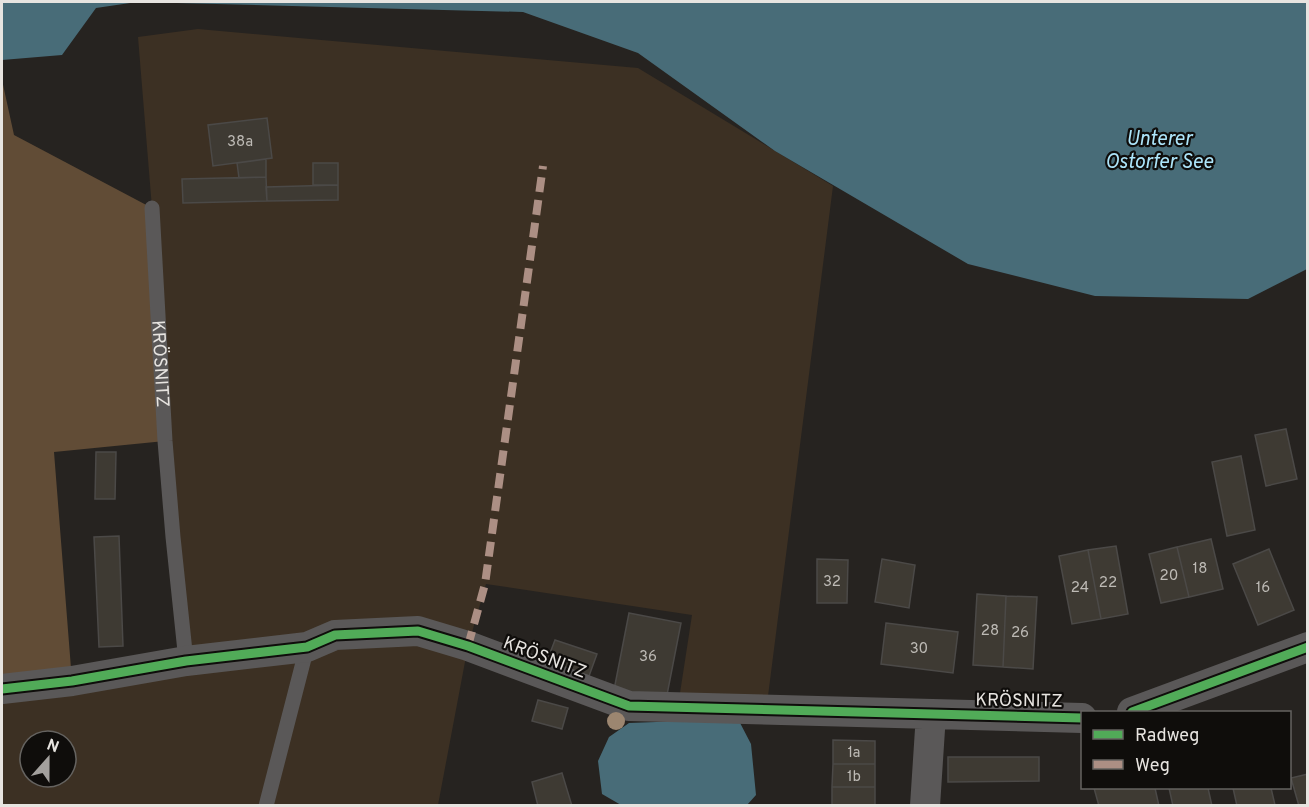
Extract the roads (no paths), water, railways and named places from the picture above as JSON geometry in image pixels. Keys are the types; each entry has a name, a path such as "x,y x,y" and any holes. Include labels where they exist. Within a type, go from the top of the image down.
{"street":[{"name":"KRÖSNITZ","path":"2,689 307,647 335,635 418,631 468,646 629,706 1081,718"},
{"path":"1135,711 1308,647"},
{"path":"925,806 931,714"}],"lane":[{"name":"KRÖSNITZ","path":"153,208 165,441 186,662"},
{"path":"266,806 307,647"}],"water":[{"path":"2,2 137,2 96,8 62,55 2,60"},
{"name":"Unterer Ostorfer See","path":"137,2 1307,2 1307,269 1248,299 1095,296 968,264 775,151 638,53 523,12"},
{"path":"738,719 751,744 756,795 747,805 621,805 602,794 598,761 609,737 629,723"}]}
